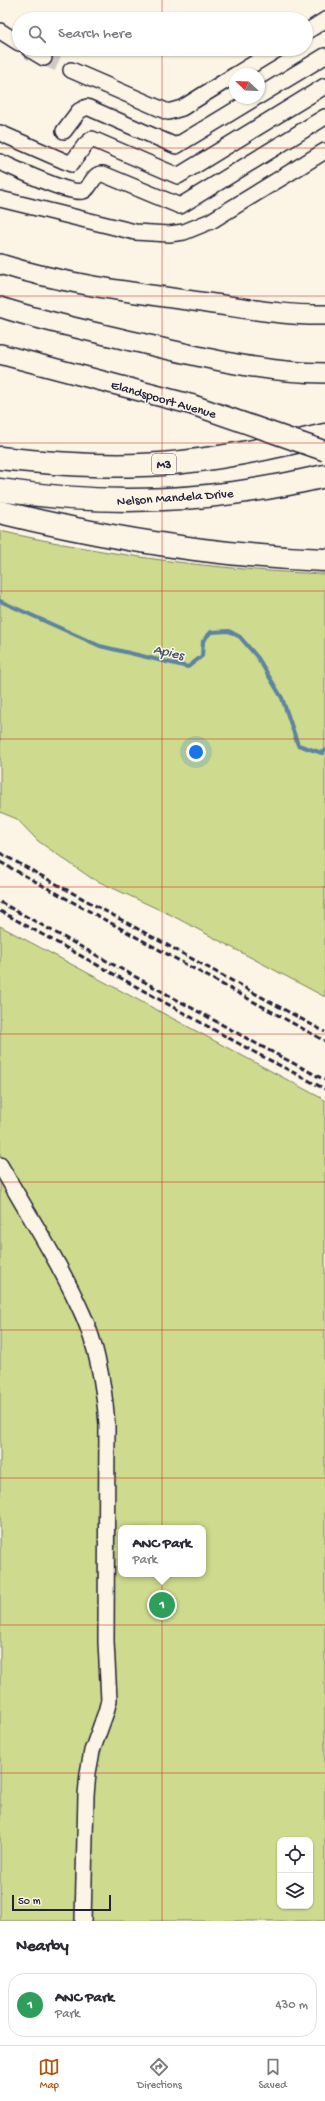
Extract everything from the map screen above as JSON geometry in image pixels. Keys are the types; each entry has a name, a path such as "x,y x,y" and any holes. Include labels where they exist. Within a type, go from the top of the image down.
{"highway":[{"name":"M3","path":"0,458 74,466 161,464 248,453 325,435"},
{"name":"Nelson Mandela Drive","path":"0,490 48,497 131,502 219,496 325,476"},
{"path":"0,512 55,525 177,547 325,560"}],"main road":[{"path":"0,264 93,285 162,296 285,312 325,315"},
{"path":"0,307 66,326 204,357 280,370 325,373"},
{"name":"Elandspoort Avenue","path":"0,354 193,405 325,452"}],"lane":[{"path":"313,28 325,20"},
{"path":"0,31 12,39"},
{"path":"247,68 267,56"},
{"path":"265,92 325,56"},
{"path":"71,70 168,112 182,108 229,79"},
{"path":"0,133 70,164 85,144 92,139 178,176 325,86"},
{"path":"64,131 79,111 87,108 176,146 245,104"},
{"path":"0,162 53,185 80,192 84,190 97,175 103,174 180,206 325,117"},
{"path":"0,199 146,234 184,232 218,218 325,152"},
{"path":"0,1165 62,1273 83,1315 93,1343 105,1401 107,1424 106,1642 109,1700 92,1752 88,1774 86,1795 83,1921"}],"green space":[{"path":"0,531 40,540 162,560 243,569 325,574 325,997 171,915 91,878 38,841 17,819 0,812"},
{"path":"0,926 325,1100 325,1921 0,1921"}],"waterway":[{"name":"Apies","path":"0,601 100,646 188,667 202,656 203,641 211,632 229,631 240,637 258,658 282,698 298,745 322,753 325,750"}],"tunnel":[{"path":"44,58 71,70"}],"railway":[{"path":"0,853 325,1032"},
{"path":"0,862 325,1041"},
{"path":"0,902 325,1080"},
{"path":"0,911 254,1052 325,1089"}],"place":[{"name":"ANC Park","path":"162,1605"}]}
